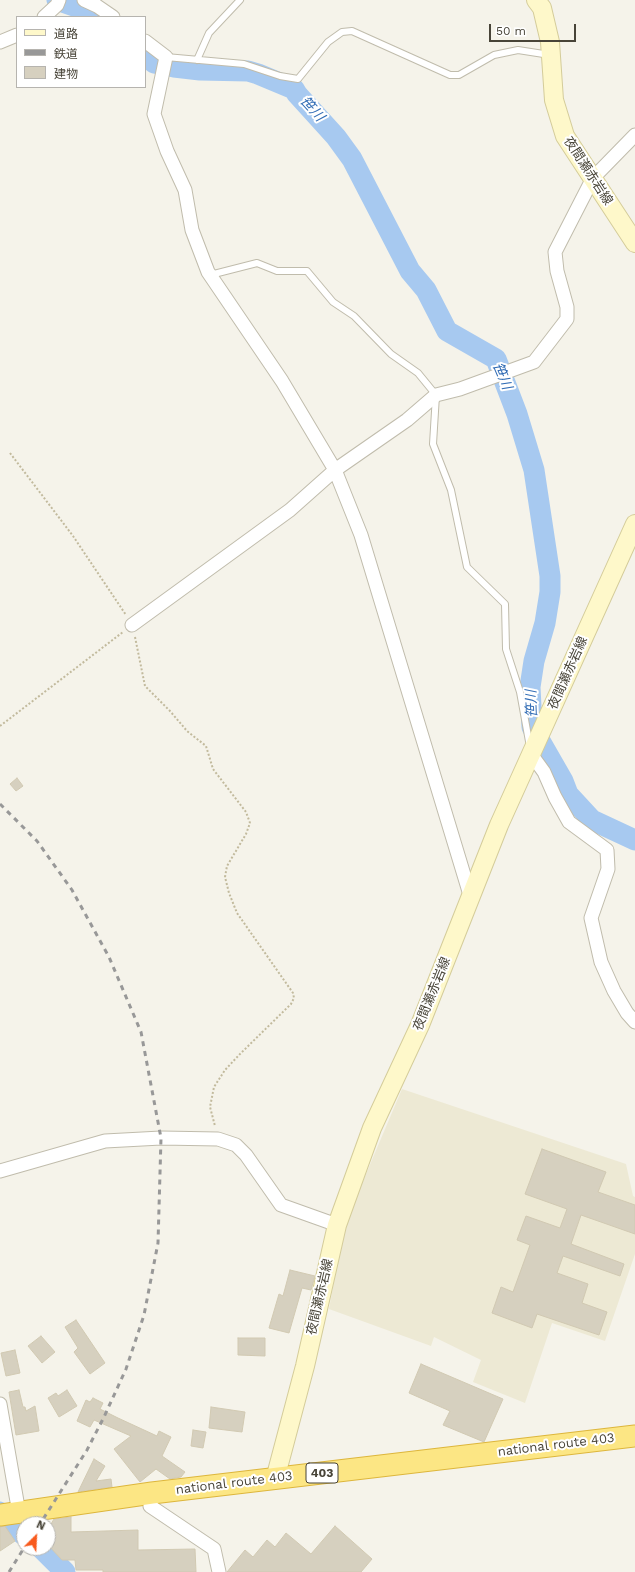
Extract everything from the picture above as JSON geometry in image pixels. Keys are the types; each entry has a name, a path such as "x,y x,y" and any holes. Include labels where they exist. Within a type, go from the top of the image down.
{"highway":[{"name":"national route 403","path":"10,1514 152,1493 635,1436"}],"main road":[{"name":"夜間瀬赤岩線","path":"536,0 542,8 550,42 554,100 565,136 635,243"},
{"name":"夜間瀬赤岩線","path":"275,1479 304,1366 337,1225 372,1128 420,1025 499,825 543,728 630,549 635,524"}],"street":[{"path":"84,0 97,6 112,16"},
{"path":"45,16 58,3"},
{"path":"0,42 16,35"},
{"path":"146,42 165,61 154,114 167,152 185,190 192,230 210,275 282,381 335,470 361,535 471,898"},
{"path":"132,625 290,510 335,470 407,420 436,395 460,389 534,362 567,319 567,307 557,271 555,252 593,178 635,135"},
{"path":"533,750 555,797 569,822 607,850 608,870 591,918 601,962 614,991 627,1013 635,1022"},
{"path":"0,1171 106,1141 161,1138 218,1139 236,1145 246,1155 281,1205 337,1225"},
{"path":"0,1404 10,1514"},
{"path":"152,1493 150,1506 214,1549 218,1572"}],"lane":[{"path":"197,60 209,33 240,0"},
{"path":"165,61 197,60 244,64 280,76 298,79 328,42 342,32 352,31 450,75 459,75 494,55 518,50 551,55"},
{"path":"210,275 257,263 277,271 307,271 333,302 354,316 391,354 418,373 436,395 433,444 451,490 467,567 505,604 506,649 520,692 533,750"}],"path":[{"path":"10,453 73,536 132,625 145,686 170,711 187,731 206,746 213,769 246,812 250,823 246,834 227,866 225,877 237,913 293,993 294,998 291,1004 225,1070 214,1086 210,1107 218,1139"},
{"path":"0,726 132,625"}],"shaded area":[{"path":"402,1089 626,1164 633,1196 635,1197 635,1254 605,1341 552,1323 525,1403 473,1382 481,1360 434,1337 431,1346 329,1309 344,1226"}],"building":[{"path":"17,778 23,786 16,791 10,784"},
{"path":"542,1149 606,1172 598,1192 635,1205 635,1234 581,1215 571,1244 624,1264 620,1276 563,1256 557,1273 588,1284 582,1303 607,1312 599,1335 537,1314 532,1328 492,1313 501,1287 513,1292 530,1245 517,1240 526,1216 560,1228 567,1209 525,1194"},
{"path":"290,1270 315,1276 311,1290 302,1288 289,1333 269,1328 279,1294 283,1296"},
{"path":"76,1320 105,1363 90,1374 74,1352 78,1348 65,1327"},
{"path":"41,1336 55,1352 42,1363 28,1346"},
{"path":"238,1338 265,1338 265,1356 238,1355"},
{"path":"15,1350 20,1373 6,1376 1,1353"},
{"path":"421,1364 503,1399 484,1442 443,1425 450,1411 409,1393"},
{"path":"19,1390 23,1407 25,1407 26,1411 35,1406 39,1431 16,1435 9,1392"},
{"path":"67,1390 77,1406 59,1417 48,1398 56,1393 58,1396"},
{"path":"93,1398 103,1403 100,1409 118,1418 157,1436 159,1431 171,1437 162,1456 185,1472 181,1477 170,1479 156,1469 140,1482 114,1449 131,1436 94,1420 90,1427 77,1421 86,1400 90,1402"},
{"path":"211,1407 245,1412 242,1432 209,1428"},
{"path":"193,1430 206,1432 203,1448 191,1446"},
{"path":"94,1459 105,1466 96,1481 111,1479 112,1487 78,1492"},
{"path":"71,1517 71,1532 138,1530 138,1550 195,1549 196,1572 103,1572 103,1570 76,1570 75,1560 62,1560 56,1554 56,1519"},
{"path":"5,1526 15,1541 0,1551 0,1527"},
{"path":"335,1526 372,1559 361,1572 227,1572 245,1550 253,1557 267,1540 275,1547 286,1533 311,1554"}],"waterway":[{"name":"笹川","path":"57,0 80,8 92,16"},
{"name":"笹川","path":"146,56 154,63 174,67 200,70 248,71 294,89 336,137 352,159 410,271 426,290 447,331 496,359 517,414 534,470 550,576 550,592 545,623 534,661 530,687 532,727 563,781 568,794 592,820 635,840"},
{"path":"0,1512 8,1523 16,1529"},
{"path":"49,1556 65,1572"}],"railway":[{"path":"0,804 37,841 72,890 109,957 141,1032 161,1138 158,1243 144,1315 126,1369 104,1417 87,1450 45,1516"},
{"path":"9,1572 19,1556"}]}
